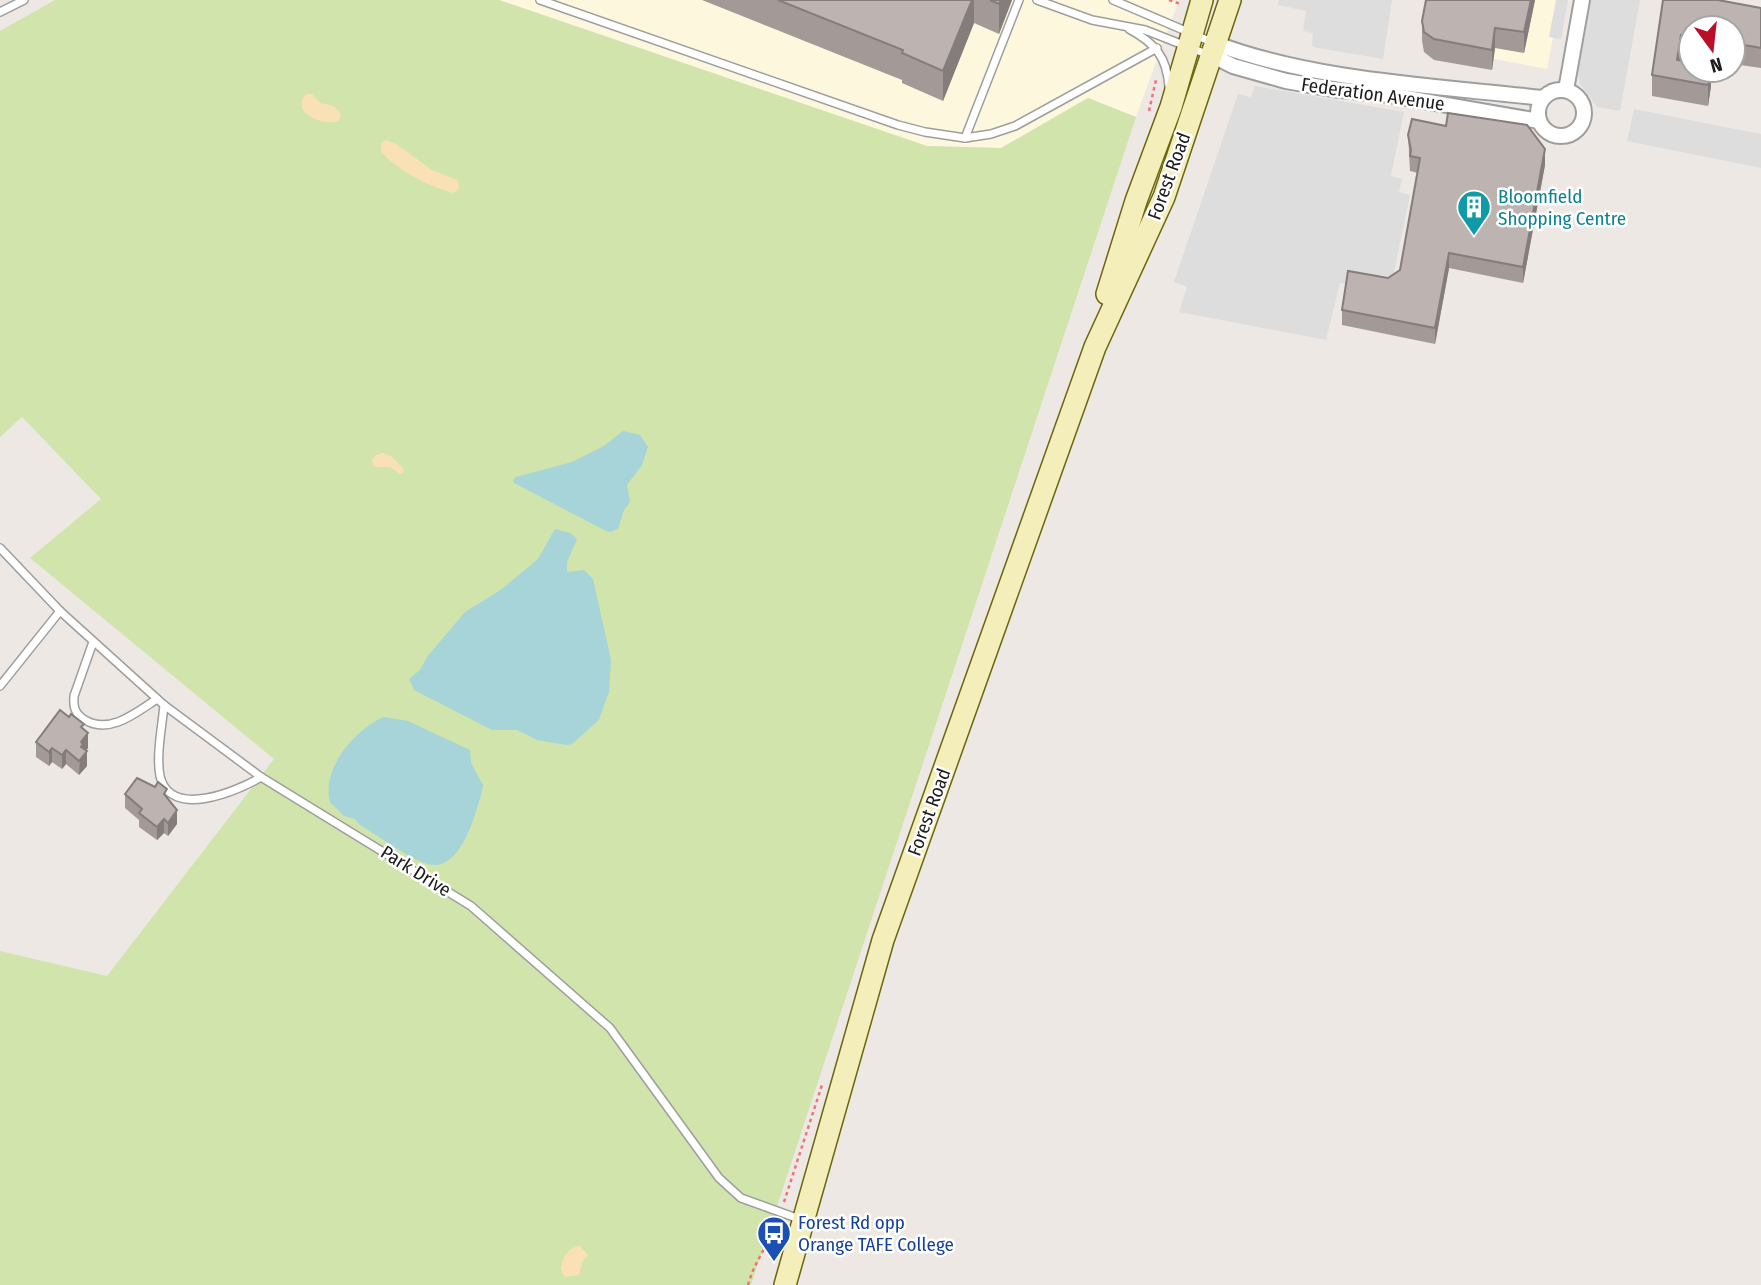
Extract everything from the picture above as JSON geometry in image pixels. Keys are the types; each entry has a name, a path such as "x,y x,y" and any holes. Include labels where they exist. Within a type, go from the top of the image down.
{"main road":[{"name":"Forest Road","path":"785,1285 883,940 1095,346 1164,197 1230,0"},
{"name":"Forest Road","path":"1095,346 1099,321 1136,201 1171,107 1189,41 1195,2"}],"street":[{"path":"1566,90 1582,0"},
{"name":"Federation Avenue","path":"1212,49 1335,74 1543,98"},
{"name":"Federation Avenue","path":"1212,49 1233,66 1286,81 1332,89 1389,94 1539,121"},
{"path":"1566,90 1576,94 1583,104 1585,116 1581,127 1569,136 1556,136 1545,131 1539,121 1538,109 1543,98 1553,92 1566,90"}],"lane":[{"path":"0,12 24,0"},
{"path":"540,0 898,125 965,138 1015,126 1157,48"},
{"path":"965,138 1019,0"},
{"path":"1037,0 1092,20 1145,30 1212,49"},
{"path":"1113,0 1126,3 1189,41 1212,49"},
{"path":"1125,27 1157,48 1168,74 1171,107"},
{"name":"Park Drive","path":"0,548 60,611 164,705 261,778 471,906 610,1028 719,1178 741,1198 802,1220"},
{"path":"0,686 60,611"},
{"path":"93,642 74,696 73,705 79,717 87,722 106,725 125,719 157,699"},
{"path":"164,705 159,764 163,785 169,792 191,800 205,799 242,789 261,778"}],"path":[{"path":"1169,0 1195,2"},
{"path":"748,1285 753,1268 773,1234 781,1212"}],"shaded area":[{"path":"499,0 1179,0 1136,117 1088,98 1001,148 927,146"},
{"path":"1279,0 1392,0 1383,59 1312,47 1313,33 1303,31 1306,11 1278,5"},
{"path":"1450,0 1560,0 1547,69 1441,49"},
{"path":"1556,0 1568,0 1561,39 1549,37"},
{"path":"1591,0 1640,0 1620,111 1597,107 1580,84 1578,74"},
{"path":"1255,86 1404,112 1391,176 1402,179 1399,192 1410,195 1393,277 1379,275 1376,288 1340,283 1326,340 1179,312 1187,287 1174,282 1238,94 1251,97"},
{"path":"1634,109 1761,134 1761,168 1627,141"}],"green space":[{"path":"55,0 499,0 927,146 1001,148 1088,98 1136,117 751,1285 0,1285 0,951 107,976 274,759 30,558 101,499 22,417 0,437 0,31"}],"sand":[{"path":"306,94 312,94 321,103 334,106 341,114 339,121 317,120 305,112 302,101"},
{"path":"386,140 396,144 432,170 458,180 459,189 453,193 443,190 405,171 381,152 381,143"},
{"path":"383,453 392,457 404,469 403,473 400,474 390,467 374,467 372,460"},
{"path":"580,1246 588,1255 582,1262 579,1275 565,1277 561,1270 562,1262 569,1251"}],"water":[{"path":"623,431 640,435 648,447 642,465 627,485 630,502 624,510 618,529 606,531 514,483 516,477 572,462 604,446"},
{"path":"555,529 570,533 577,539 567,562 567,572 584,570 593,579 611,660 609,692 599,720 572,744 566,745 537,740 517,730 493,730 414,690 409,679 420,670 427,657 465,612 502,589 538,559"},
{"path":"384,717 408,721 470,750 471,763 483,785 482,792 465,840 449,860 439,865 427,864 403,852 360,825 355,819 344,816 330,802 329,789 335,764 352,740"}],"building":[{"path":"778,0 972,0 943,71 902,53 903,50"},
{"path":"1426,0 1531,0 1524,32 1495,28 1492,50 1434,39 1424,32 1422,21"},
{"path":"1663,0 1718,0 1761,8 1761,48 1747,46 1747,14 1677,14 1677,79 1652,75"},
{"name":"Bloomfield Shopping Centre","path":"1448,113 1527,125 1545,149 1523,267 1449,253 1435,328 1342,310 1348,271 1388,278 1400,270 1420,158 1410,156 1408,135 1412,119 1446,126"},
{"path":"60,710 84,724 81,727 88,733 81,742 81,747 87,751 79,761 66,750 62,755 52,748 49,752 36,742"},
{"path":"137,778 155,787 158,782 167,789 164,794 177,810 168,823 164,819 157,827 139,813 142,809 125,794"}],"place":[{"name":"Bloomfield Shopping Centre","path":"1474,237"},
{"name":"Forest Rd opp Orange TAFE College","path":"774,1263"}]}
